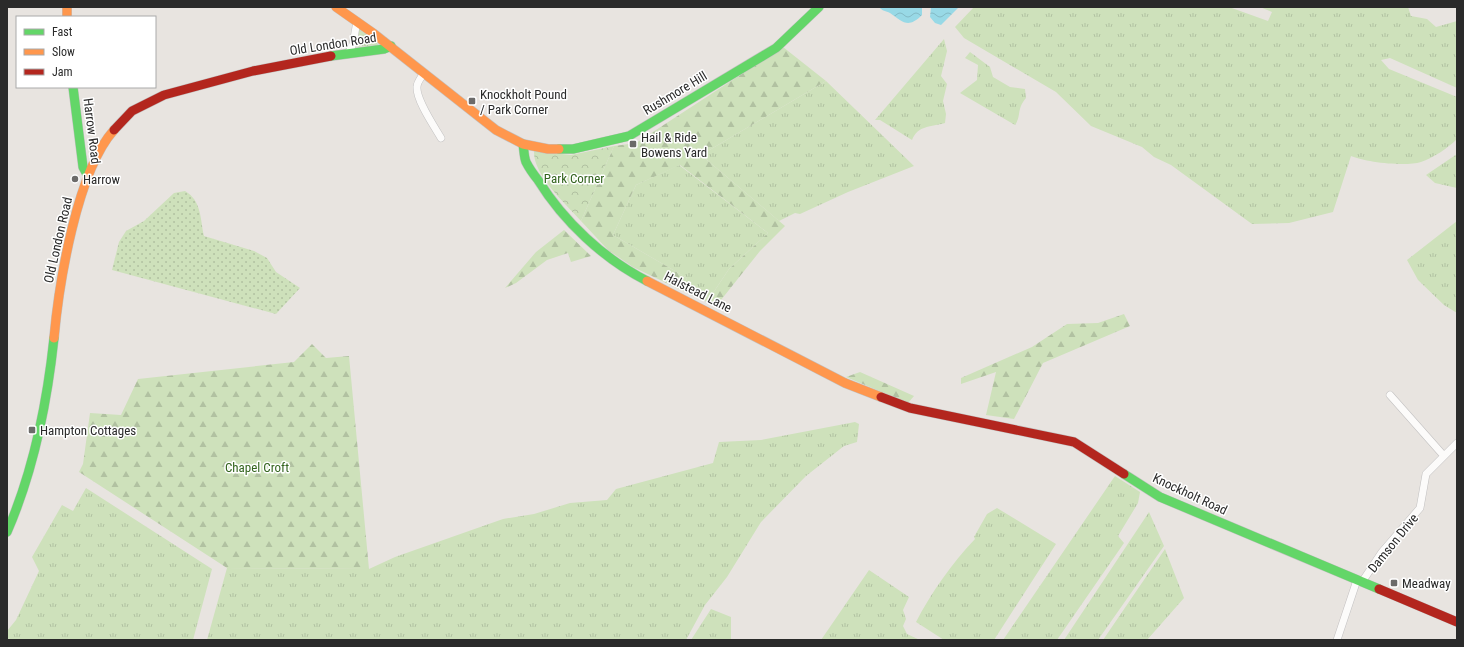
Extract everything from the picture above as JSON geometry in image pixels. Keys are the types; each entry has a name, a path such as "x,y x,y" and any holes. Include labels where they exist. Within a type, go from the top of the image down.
{"street":[{"name":"Rushmore Hill","path":"336,7 391,46 424,74 496,130 523,144 548,149 573,149 629,136 776,48 819,7"},
{"path":"349,52 353,44 357,21"},
{"name":"Old London Road","path":"7,532 32,463 50,378 61,281 78,207 88,176 101,149 114,129 130,113 143,104 161,96 249,72 349,52 384,49 391,46"},
{"path":"424,74 418,83 417,89 422,104 441,138"},
{"name":"Harrow Road","path":"73,88 82,146 84,171 88,176"},
{"name":"Halstead Lane","path":"523,144 526,162 547,195 571,222 603,253 627,271 845,383 910,408"},
{"path":"82,146 101,149"},
{"path":"1390,395 1444,456"},
{"name":"Knockholt Road","path":"910,408 1074,442 1160,497 1457,622"},
{"name":"Damson Drive","path":"1337,640 1359,581 1382,552 1418,512 1422,500 1426,474 1457,443"}],"green space":[{"path":"974,7 1229,7 1268,21 1272,12 1260,7 1408,7 1411,16 1427,19 1436,27 1457,21 1457,88 1390,58 1381,60 1389,69 1457,97 1457,139 1445,149 1421,162 1405,164 1385,163 1351,156 1333,212 1289,223 1252,224 1171,165 1154,157 1142,147 1091,126 1056,92 964,38 955,27"},
{"path":"359,29 377,42 378,45 355,47 358,40"},
{"path":"944,39 947,51 941,76 947,84 943,101 946,114 945,123 921,129 912,140 880,120 875,120"},
{"path":"783,47 826,81 701,155 785,226 760,251 717,305 707,302 729,269 768,233 680,165 636,185 613,235 687,278 683,291 633,267 608,250 581,221 614,146 636,143"},
{"path":"970,52 990,67 993,77 1010,87 1025,89 1026,98 1021,106 1015,125 960,93 977,80 978,65 965,58"},
{"path":"826,81 914,166 848,192 800,214 795,213 779,221 701,155"},
{"name":"Park Corner","path":"614,146 581,221 544,179 535,160 534,151 571,155"},
{"path":"1457,154 1457,188 1435,183 1426,175"},
{"path":"679,165 768,233 729,269 707,302 683,291 687,278 613,235 636,185"},
{"path":"185,191 195,200 201,217 204,236 254,251 267,258 276,272 300,288 276,314 112,270 119,242 126,231 144,221 174,193"},
{"path":"1457,221 1457,313 1444,305 1418,280 1407,260"},
{"path":"564,230 591,256 571,262 568,253 547,260 516,283 505,288 536,252"},
{"path":"1124,314 1130,326 1043,363 1014,419 986,415 996,372 961,384 961,378 1032,347 1067,324 1098,323"},
{"name":"Chapel Croft","path":"312,344 326,358 349,356 369,569 227,568 79,472 83,464 90,413 121,415 138,379 294,362"},
{"path":"860,372 914,396 908,403 846,377"},
{"path":"855,422 859,424 857,442 844,446 806,476 761,522 727,577 705,605 686,640 207,640 227,568 369,569 395,557 503,519 534,514 570,503 607,500 616,489 713,463 719,442 761,440"},
{"path":"1115,476 1140,492 1138,503 1118,536 1124,543 1057,640 1003,640"},
{"path":"86,488 212,569 193,640 7,640 7,631 16,620 39,571 32,557 62,505 73,511"},
{"path":"997,508 1056,544 994,640 944,640 916,622 942,579 975,539 974,537 987,514"},
{"path":"1149,512 1164,546 1098,640 1064,640"},
{"path":"1165,549 1184,598 1147,640 1103,640"},
{"path":"869,570 909,597 903,610 906,619 903,626 907,634 920,640 821,640"},
{"path":"711,609 731,617 731,640 691,640"}],"water":[{"path":"879,7 922,7 922,15 913,22 906,23"},
{"path":"931,7 959,7 941,25 935,23 930,17"}],"traffic: fast":[{"path":"559,149 573,149 629,136 776,48 819,7"},
{"path":"331,56 384,49 391,46"},
{"path":"73,88 83,167 88,176"},
{"path":"523,144 525,160 529,167 548,195 573,225 615,262 647,281"},
{"path":"7,532 25,485 32,461 48,387 54,338"},
{"path":"1124,474 1160,497 1379,589"}],"traffic: slow":[{"path":"67,7 67,16"},
{"path":"336,7 373,33 496,130 523,144 548,149 559,149"},
{"path":"54,338 65,259 80,199 101,148 114,130"},
{"path":"647,281 845,383 881,397"}],"traffic: jam":[{"path":"114,130 132,111 164,95 253,71 331,56"},
{"path":"881,397 910,408 1074,442 1124,474"},
{"path":"1379,589 1457,622"}],"place":[{"name":"Knockholt Pound / Park Corner","path":"472,101"},
{"name":"Hail & Ride Bowens Yard","path":"633,144"},
{"name":"Harrow","path":"75,179"},
{"name":"Hampton Cottages","path":"32,430"},
{"name":"Meadway","path":"1394,583"}]}
